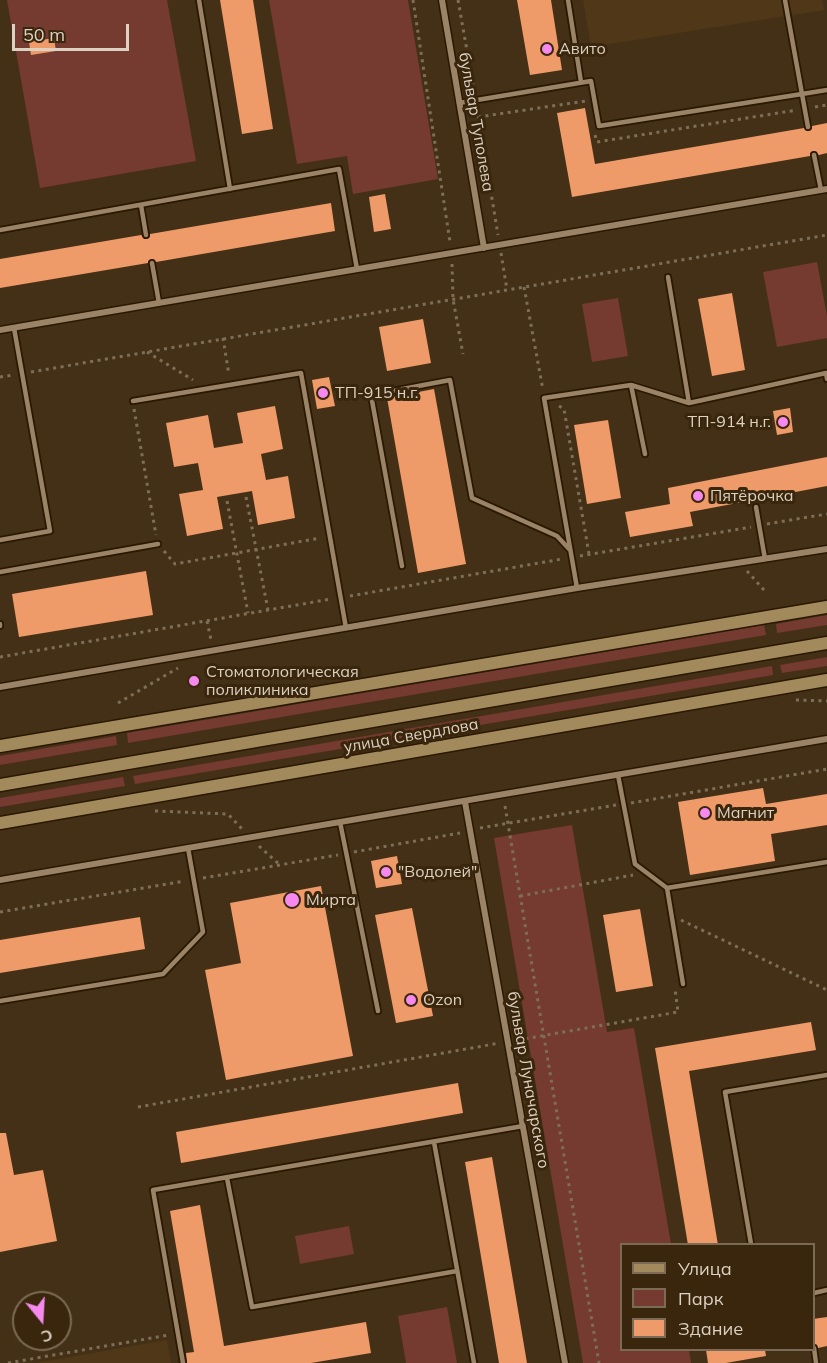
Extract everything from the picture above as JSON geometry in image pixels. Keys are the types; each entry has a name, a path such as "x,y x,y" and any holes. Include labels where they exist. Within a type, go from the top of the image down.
{"main road":[{"path":"0,746 827,607"},
{"name":"улица Свердлова","path":"0,785 827,643"},
{"name":"улица Свердлова","path":"0,823 827,680"}],"street":[{"name":"бульвар Туполева","path":"442,0 484,248"},
{"path":"0,330 824,190"},
{"path":"0,687 577,588 827,549"},
{"path":"0,880 827,739"},
{"name":"бульвар Луначарского","path":"465,802 565,1363"}],"lane":[{"path":"199,0 230,189"},
{"path":"568,0 581,82"},
{"path":"785,0 808,127"},
{"path":"459,103 591,81 599,126 827,90"},
{"path":"814,155 824,190"},
{"path":"0,230 339,169 357,269"},
{"path":"141,205 146,234"},
{"path":"152,262 159,303"},
{"path":"669,277 689,403"},
{"path":"0,540 50,531 14,328"},
{"path":"133,401 301,373 332,536 346,628"},
{"path":"577,588 544,398 632,385 689,403 826,374"},
{"path":"402,566 371,395 450,380 472,498 557,536 570,550"},
{"path":"632,385 645,454"},
{"path":"756,507 765,559"},
{"path":"0,572 158,544"},
{"path":"618,775 635,864 667,888 683,984"},
{"path":"340,822 378,1011"},
{"path":"0,1001 163,974 203,932 188,848"},
{"path":"667,888 827,862"},
{"path":"751,1243 725,1092 827,1075"},
{"path":"183,1363 153,1190 523,1126"},
{"path":"434,1142 474,1363"},
{"path":"227,1178 252,1307 457,1271"}],"path":[{"path":"412,0 452,253 453,299 463,354"},
{"path":"458,0 507,290"},
{"path":"0,377 827,235"},
{"path":"524,286 544,398 564,409 589,554"},
{"path":"223,338 231,384"},
{"path":"147,352 207,389"},
{"path":"133,401 158,544 175,564 332,536"},
{"path":"246,497 268,610"},
{"path":"227,501 248,613"},
{"path":"0,657 827,514"},
{"path":"740,563 764,590"},
{"path":"792,700 827,701"},
{"path":"0,912 827,769"},
{"path":"505,807 599,1363"},
{"path":"145,811 228,814 280,865"},
{"path":"520,896 636,875"},
{"path":"671,916 827,990"},
{"path":"138,1107 678,1011 675,989"},
{"path":"8,1363 170,1335 171,1344"}],"shaded area":[{"path":"583,0 822,0 824,10 591,47"},
{"path":"167,1340 171,1363 35,1363"}],"green space":[{"path":"7,0 167,0 196,161 40,188"},
{"path":"269,0 408,0 438,179 353,194 347,156 297,164"},
{"path":"817,262 827,316 827,338 777,347 763,272"},
{"path":"618,298 628,356 592,362 582,304"},
{"path":"827,615 827,625 777,633 776,624"},
{"path":"764,625 766,635 128,743 127,733"},
{"path":"827,657 827,666 782,673 780,665"},
{"path":"772,666 773,675 135,784 133,776"},
{"path":"116,736 117,745 0,765 0,756"},
{"path":"123,777 125,786 0,807 0,798"},
{"path":"572,825 607,1032 634,1028 671,1243 620,1243 620,1351 689,1351 691,1363 583,1363 494,838"},
{"path":"349,1226 354,1254 300,1264 295,1236"},
{"path":"447,1307 457,1363 406,1363 398,1316"}],"building":[{"path":"220,0 253,0 273,129 242,134"},
{"path":"517,0 551,0 562,70 530,75"},
{"path":"54,38 56,51 31,55 29,42"},
{"path":"585,108 595,164 804,128 808,131 812,126 827,123 827,153 819,155 814,151 810,156 572,197 557,113"},
{"path":"385,194 391,229 374,232 369,197"},
{"path":"331,203 335,231 156,262 152,259 148,263 0,288 0,259 141,235 146,239 150,234"},
{"path":"732,293 745,370 712,376 698,299"},
{"path":"423,319 431,363 387,371 379,327"},
{"name":"ТП-915 н.г.","path":"329,377 335,406 317,409 312,380"},
{"path":"434,389 466,564 418,573 387,398"},
{"path":"275,406 283,449 261,454 266,480 288,476 295,518 258,525 252,491 217,497 223,529 187,536 179,494 203,490 198,463 174,467 166,423 208,415 214,448 243,443 237,413"},
{"name":"ТП-914 н.г.","path":"790,408 793,432 777,435 773,411"},
{"path":"608,420 621,498 587,504 574,425"},
{"path":"827,457 827,486 690,512 693,526 630,537 625,512 670,504 668,488"},
{"path":"146,571 153,615 19,637 12,594"},
{"path":"763,788 766,804 827,794 827,825 771,834 775,861 690,875 678,802"},
{"name":"\"Водолей\"","path":"397,856 402,884 376,888 371,861"},
{"path":"321,886 353,1056 226,1080 205,970 241,963 230,903"},
{"path":"412,908 433,1016 396,1023 375,915"},
{"path":"640,909 653,986 616,992 603,915"},
{"path":"140,917 145,949 0,973 0,940"},
{"path":"811,1022 816,1050 689,1071 718,1243 688,1243 655,1048"},
{"path":"458,1083 463,1113 181,1163 176,1132"},
{"path":"0,1133 6,1133 14,1175 43,1170 57,1241 0,1252"},
{"path":"492,1157 527,1363 499,1363 465,1162"},
{"path":"200,1205 224,1346 366,1322 371,1353 311,1363 187,1363 186,1353 194,1352 170,1211"},
{"path":"827,1317 827,1346 818,1348 815,1346 815,1319"},
{"path":"706,1351 765,1351 766,1356 726,1363 708,1363"}],"place":[{"name":"Авито","path":"547,49"},
{"name":"ТП-915 н.г.","path":"323,393"},
{"name":"ТП-914 н.г.","path":"783,422"},
{"name":"Пятёрочка","path":"698,496"},
{"name":"Стоматологическая поликлиника","path":"194,681"},
{"name":"Магнит","path":"705,813"},
{"name":"\"Водолей\"","path":"386,872"},
{"name":"Мирта","path":"292,900"},
{"name":"Ozon","path":"411,1000"}]}
